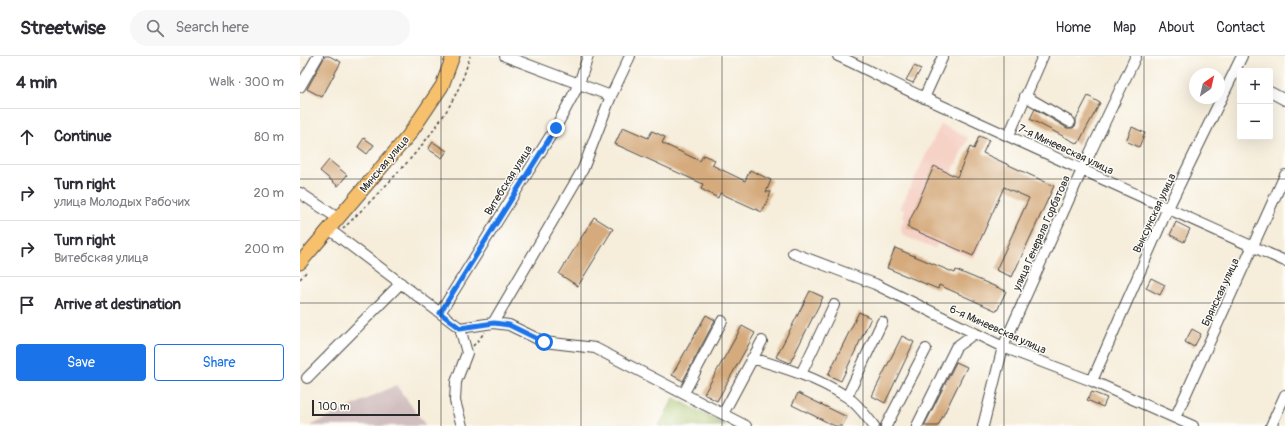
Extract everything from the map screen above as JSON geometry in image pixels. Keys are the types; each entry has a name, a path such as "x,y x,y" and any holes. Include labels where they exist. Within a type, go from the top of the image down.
{"main road":[{"name":"Минская улица","path":"305,266 334,233 339,219 409,135 442,86 453,56"}],"street":[{"path":"300,87 318,56"},
{"path":"505,56 611,96"},
{"name":"Витебская улица","path":"440,313 556,128 579,84 588,56"},
{"path":"494,323 583,169 611,96 630,56"},
{"name":"7-я Минеевская улица","path":"838,56 850,58 924,98 1009,135 1167,210 1285,261"},
{"path":"924,98 943,56"},
{"path":"1009,135 1044,56"},
{"name":"улица Генерала Горбатова","path":"983,426 1003,347 1082,170 1136,56"},
{"name":"Выксунская улица","path":"1239,68 1242,56"},
{"name":"Выксунская улица","path":"1092,381 1167,210 1237,76"},
{"path":"1273,94 1285,100"},
{"path":"1025,96 1070,122"},
{"name":"Брянская улица","path":"1175,418 1254,247 1285,175"},
{"path":"300,193 339,219"},
{"path":"334,233 460,328 467,353 455,388 455,401 462,426"},
{"name":"6-я Минеевская улица","path":"793,253 875,284 1003,347 1092,381 1193,426"},
{"path":"307,378 401,283"},
{"path":"802,374 834,305"},
{"path":"684,393 722,321"},
{"path":"847,397 882,322"},
{"path":"460,328 494,323 509,325 544,342 595,348 746,426"},
{"path":"917,426 956,347 975,333"},
{"path":"723,414 762,341"},
{"path":"886,426 926,349"},
{"path":"752,358 802,374 847,397 864,413 874,426"},
{"path":"1271,426 1285,395"}],"path":[{"path":"334,233 409,161 442,116 460,86 470,56"},
{"path":"300,279 305,266"},
{"path":"467,353 494,323"}],"shaded area":[{"path":"941,124 968,138 953,170 954,174 1001,195 974,259 937,244 935,249 902,235 901,227 905,219 903,216 905,211 900,208"},
{"path":"396,385 426,426 310,426"}],"green space":[{"path":"674,398 726,426 659,426"}],"building":[{"path":"325,56 329,56 341,62 322,97 307,89"},
{"path":"914,66 921,69 913,83 906,80"},
{"path":"1088,96 1100,103 1078,144 1030,119 1035,109 1067,128 1073,128 1076,125 1076,119"},
{"path":"623,127 648,138 652,131 665,137 662,143 700,161 703,155 715,160 712,165 745,181 750,170 771,180 766,192 771,192 762,212 720,193 718,198 701,189 703,184 615,144"},
{"path":"1132,127 1145,133 1139,147 1126,141"},
{"path":"979,136 989,140 983,153 1054,186 1012,277 996,270 1029,198 1004,187 973,256 907,227 934,166 957,177 970,147 974,149"},
{"path":"364,138 374,145 367,154 358,147"},
{"path":"433,142 447,151 442,158 428,149"},
{"path":"329,160 347,175 338,186 320,171"},
{"path":"594,217 613,229 578,286 559,274"},
{"path":"1176,222 1190,229 1184,242 1170,235"},
{"path":"895,248 955,273 956,270 1006,291 997,311 939,285 938,289 887,268"},
{"path":"1151,278 1165,285 1160,295 1146,288"},
{"path":"810,291 823,297 790,363 776,357"},
{"path":"859,312 871,318 841,381 828,375"},
{"path":"706,315 715,320 683,381 672,375"},
{"path":"742,326 755,333 717,401 704,394"},
{"path":"1192,329 1201,334 1194,347 1185,342"},
{"path":"902,336 914,342 885,403 872,396"},
{"path":"956,362 967,367 938,426 924,426"},
{"path":"1092,392 1107,398 1103,407 1087,400"},
{"path":"798,393 847,417 842,426 835,426 792,405"}],"route":[{"path":"544,342 509,325 494,323 460,328 440,313 556,128"}]}
